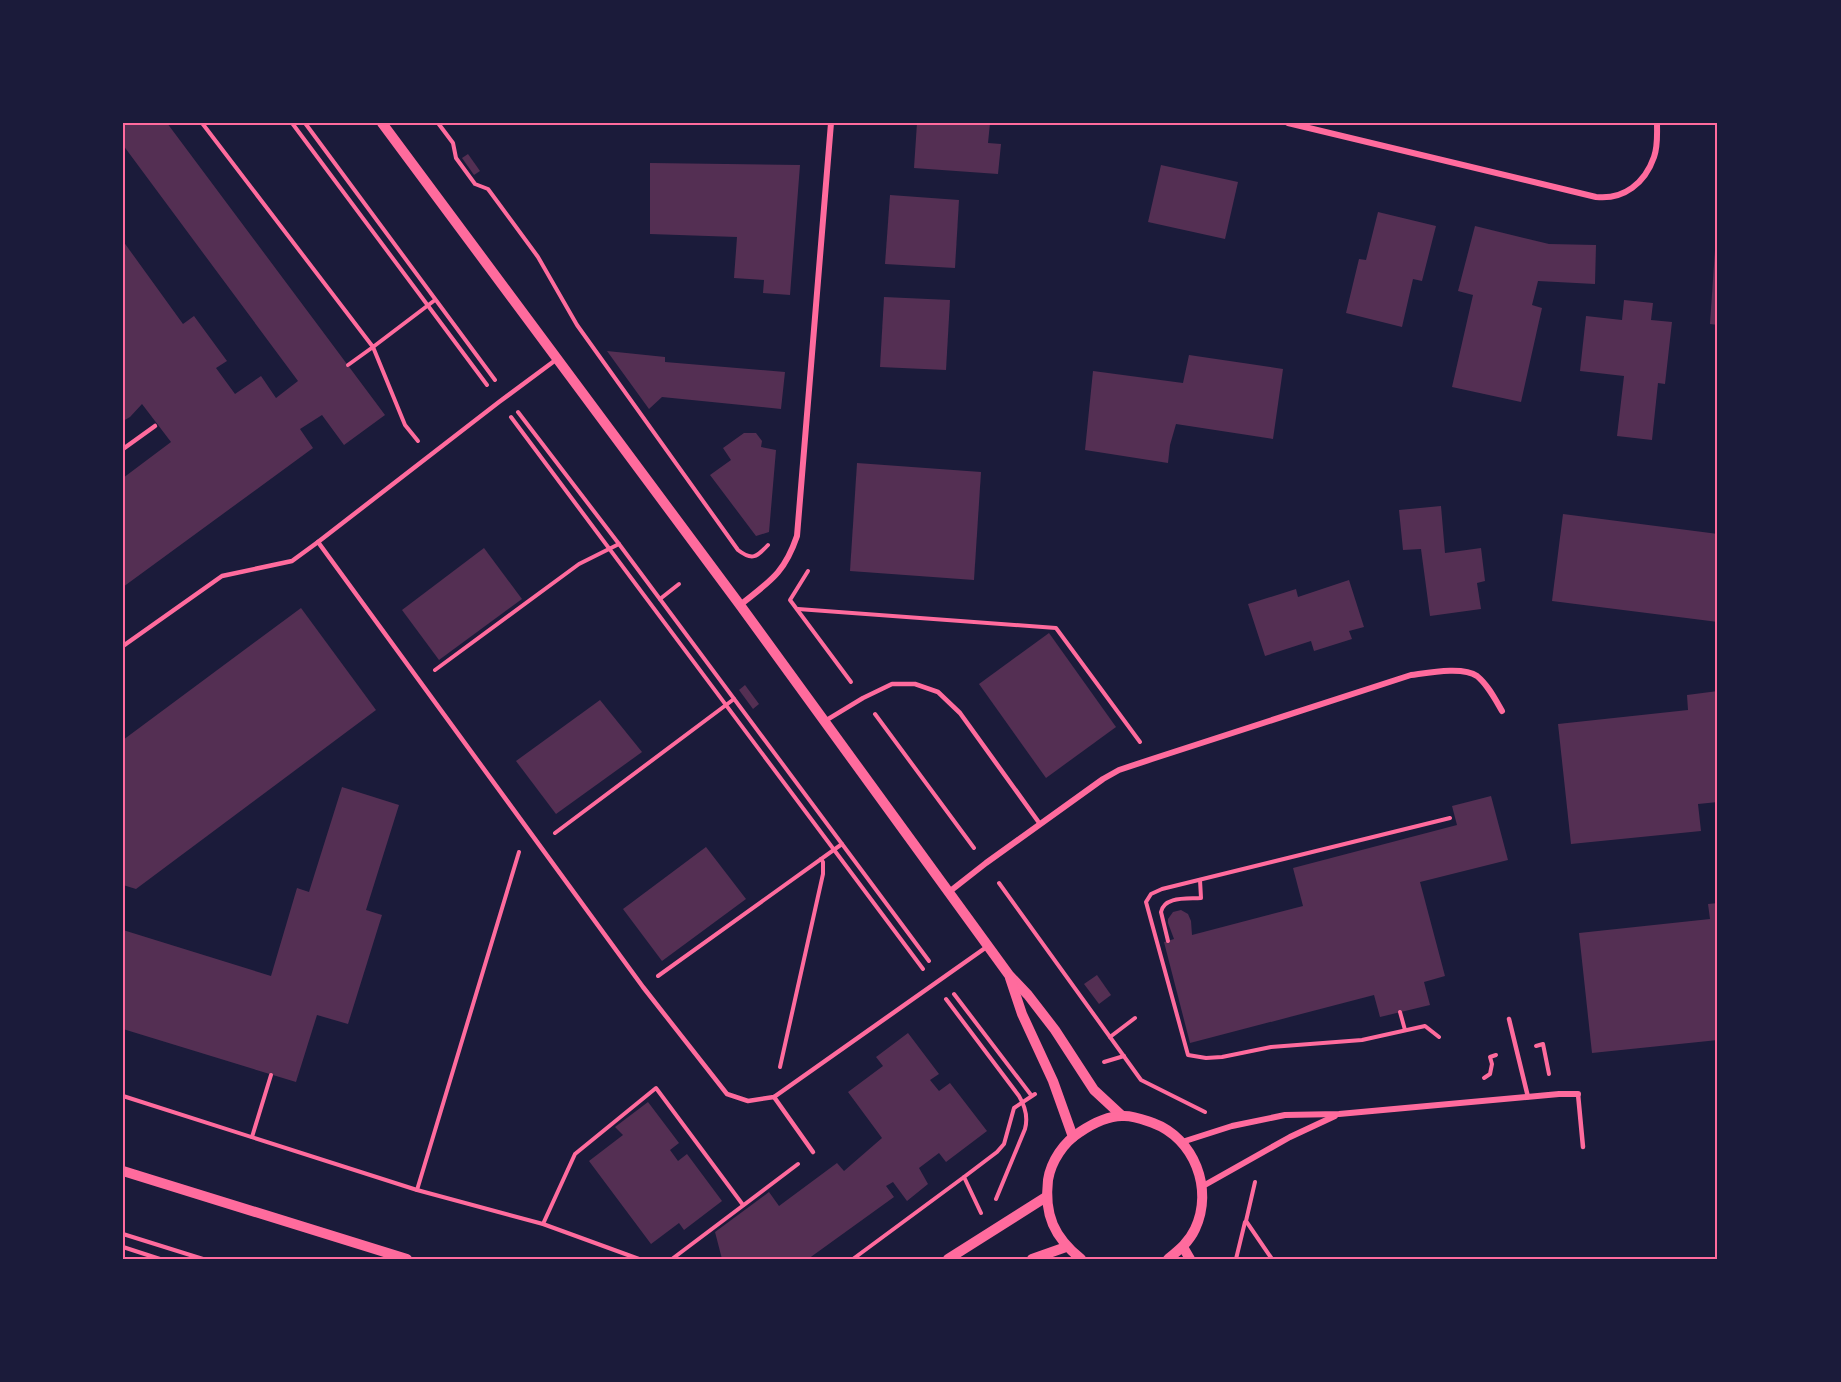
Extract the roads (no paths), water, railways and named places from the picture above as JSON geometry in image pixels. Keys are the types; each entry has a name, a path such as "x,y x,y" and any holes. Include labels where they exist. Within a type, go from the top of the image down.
{"street":[{"path":"382,123 740,605 1009,975 1029,994 1094,1090 1121,1115"},
{"path":"740,605 780,573 797,536 831,123"},
{"path":"1288,123 1607,198 1629,191 1644,175 1654,156 1657,123"},
{"path":"949,892 1103,778 1152,759 1411,675 1436,672 1470,673 1477,676 1484,684 1502,711"},
{"path":"1009,975 1022,1014 1053,1081 1072,1137"},
{"path":"1182,1142 1232,1126 1286,1115 1339,1114 1578,1094"},
{"path":"1203,1186 1290,1137 1339,1114"},
{"path":"1081,1259 1066,1247 1052,1223 1046,1197 1049,1174 1058,1154 1072,1137 1093,1123 1121,1115 1163,1127 1182,1142 1196,1163 1203,1186 1202,1208 1195,1229 1183,1247 1168,1259"},
{"path":"123,1171 407,1259"},
{"path":"948,1259 1046,1197"},
{"path":"1032,1259 1066,1247"},
{"path":"1183,1247 1190,1259"}],"lane":[{"path":"123,646 222,576 292,561 557,359"},
{"path":"123,449 155,426"},
{"path":"318,542 643,987 726,1094 748,1101 774,1097 988,946"},
{"path":"824,722 863,698 892,684 915,684 938,692 960,713 1040,824"},
{"path":"1509,1019 1528,1097"},
{"path":"1578,1094 1583,1147"},
{"path":"774,1097 813,1152"}]}
